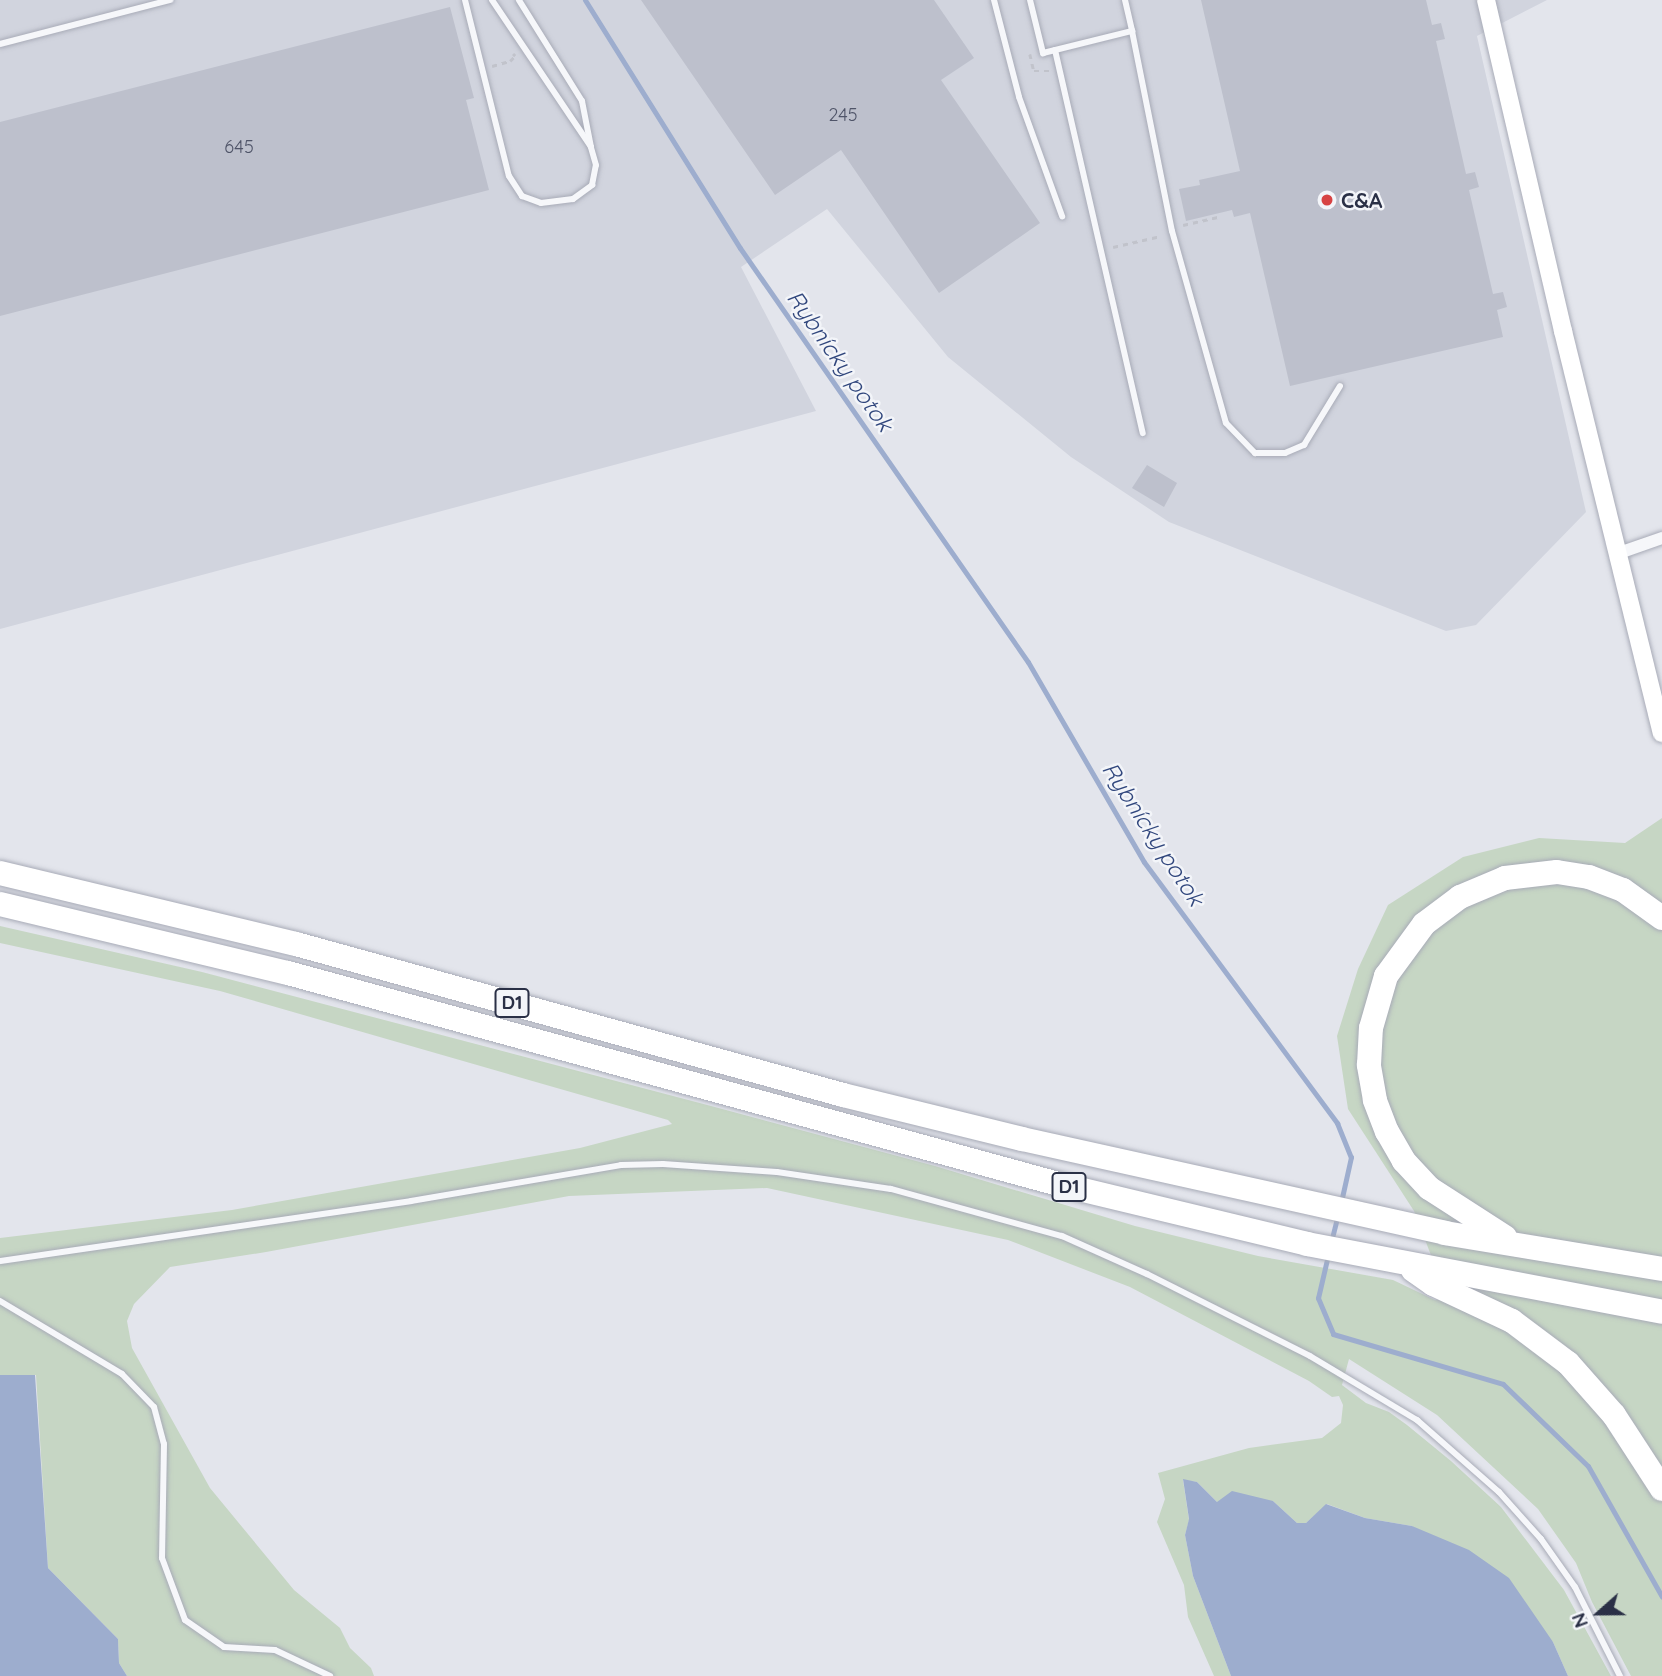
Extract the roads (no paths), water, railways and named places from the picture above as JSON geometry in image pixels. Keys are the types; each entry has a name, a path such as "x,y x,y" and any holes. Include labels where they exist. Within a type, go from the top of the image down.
{"highway":[{"name":"D1","path":"0,873 283,941 843,1095 1445,1233 1662,1269"},
{"path":"1515,1243 1429,1188 1404,1161 1387,1132 1375,1100 1369,1065 1371,1028 1386,976 1424,924 1460,897 1505,878 1557,873 1589,877 1623,890 1662,918"},
{"name":"D1","path":"0,904 288,973 1062,1185 1307,1244 1662,1312"},
{"path":"1404,1264 1433,1284 1512,1321 1569,1363 1614,1415 1662,1489"}],"main road":[{"path":"1486,0 1662,733"}],"street":[{"path":"1619,553 1662,538"}],"lane":[{"path":"0,44 170,0"},
{"path":"465,0 509,176 522,196 541,203 573,199 592,185 596,165 582,100 519,0"},
{"path":"492,0 591,147"},
{"path":"994,0 1019,97 1062,216"},
{"path":"1030,0 1042,53 1132,31"},
{"path":"1125,0 1172,231 1226,423 1255,453 1285,453 1304,445 1340,386"},
{"path":"1055,50 1143,433"},
{"path":"0,1261 411,1201 621,1165 663,1164 777,1171 891,1189 1062,1236 1147,1274 1310,1356 1418,1420 1499,1492 1541,1538 1576,1587 1620,1676"},
{"path":"0,1301 122,1374 154,1407 164,1444 162,1558 186,1620 224,1647 275,1650 330,1676"}],"water":[{"path":"0,1375 35,1375 48,1568 118,1639 119,1663 127,1676 0,1676"},
{"path":"1183,1479 1197,1482 1217,1502 1232,1491 1273,1501 1297,1523 1306,1523 1326,1504 1365,1518 1412,1526 1469,1550 1509,1578 1553,1642 1568,1676 1231,1676 1193,1576 1185,1535 1189,1519"}],"waterway":[{"name":"Rybnícky potok","path":"585,0 740,248 1028,662 1144,862 1337,1123 1351,1157 1341,1202"},
{"name":"Rybnícky potok","path":"1331,1242 1338,1214"},
{"name":"Rybnícky potok","path":"1328,1255 1318,1298 1333,1334 1503,1384 1588,1466 1662,1597"}],"place":[{"name":"C&A","path":"1327,200"}]}
